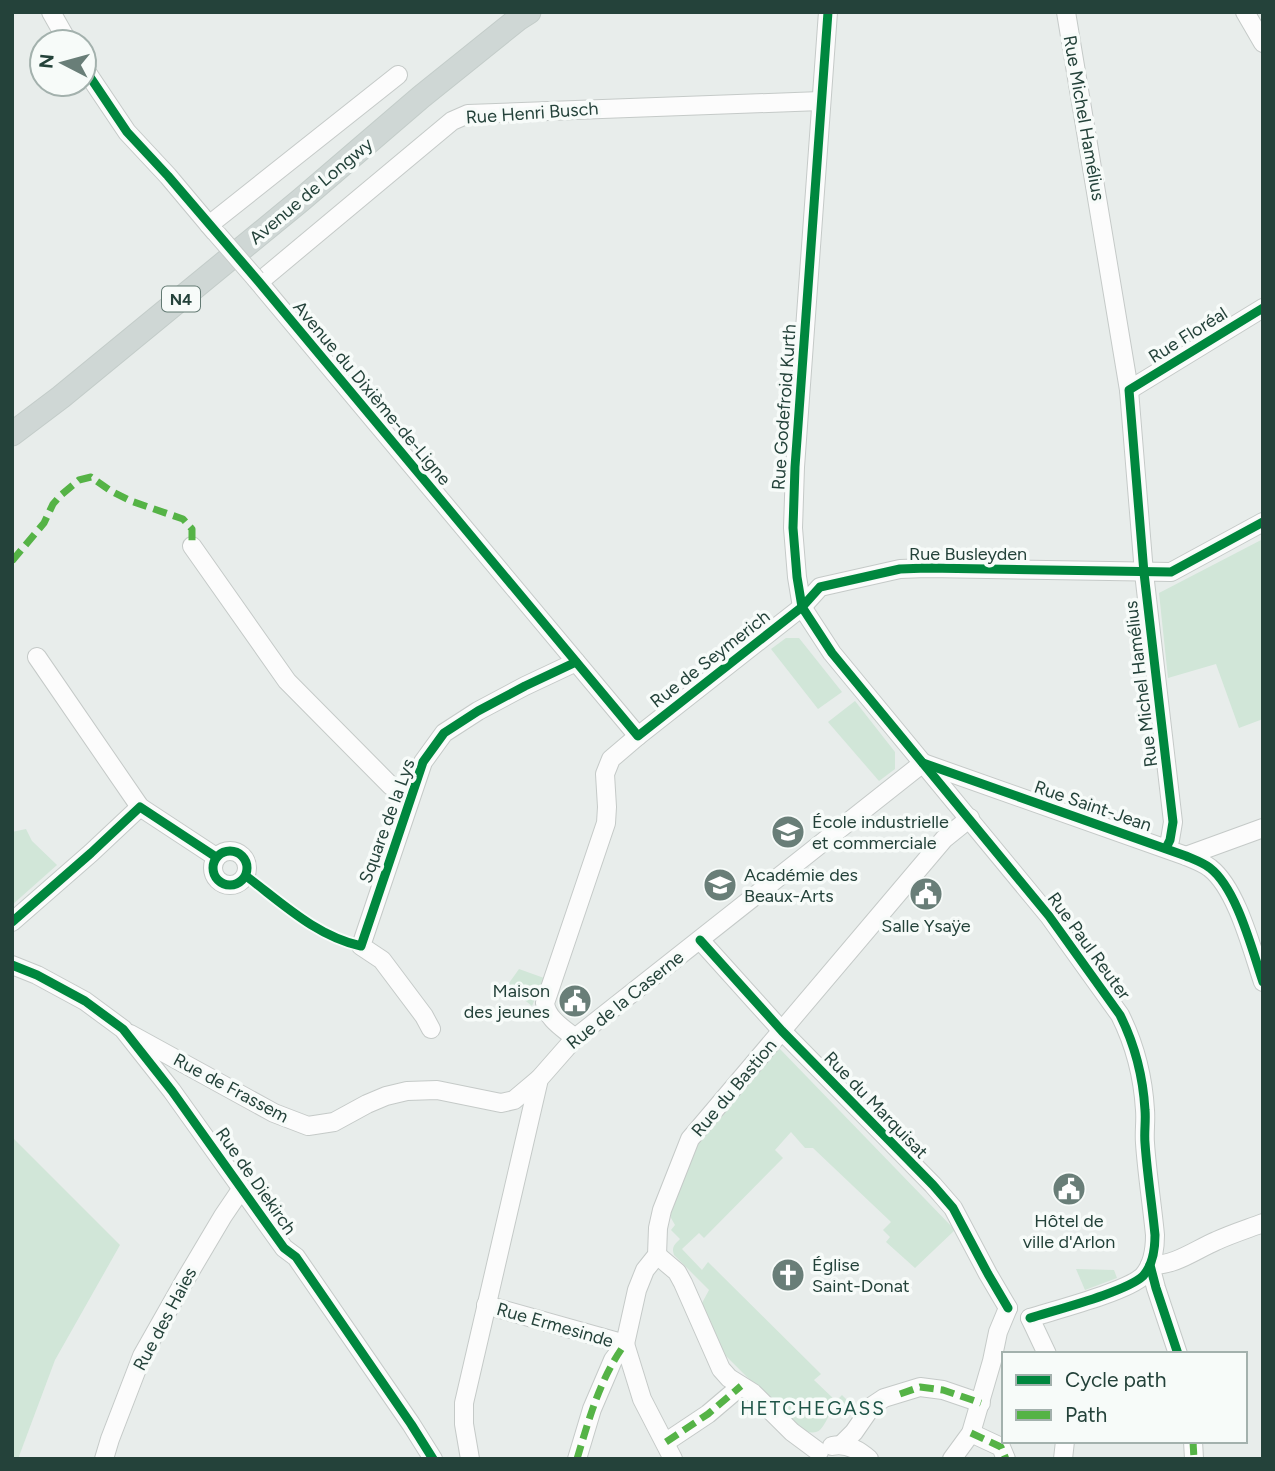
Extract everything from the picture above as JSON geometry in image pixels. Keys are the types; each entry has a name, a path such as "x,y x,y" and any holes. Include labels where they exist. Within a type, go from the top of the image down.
{"main road":[{"name":"Avenue de Longwy","path":"61,397 301,201 421,97 529,12"},
{"name":"N4","path":"12,434 61,397"},
{"name":"N4","path":"12,441 61,397"}],"street":[{"path":"51,12 60,28"},
{"name":"Rue Godefroid Kurth","path":"828,12 795,467 793,528 797,577 802,607 817,631 923,763"},
{"name":"Rue Michel Hamélius","path":"1066,12 1129,390 1144,573 1173,822 1166,848"},
{"path":"1245,12 1263,43"},
{"path":"213,230 398,75"},
{"name":"Avenue du Dixième-de-Ligne","path":"98,89 127,132 257,280 638,736"},
{"name":"Rue Henri Busch","path":"257,280 452,121 468,114 821,101"},
{"name":"Rue Floréal","path":"1129,390 1263,308"},
{"name":"Rue Busleyden","path":"802,607 820,587 900,569 1171,572 1263,522"},
{"name":"Square de la Lys","path":"192,546 287,681 391,786 411,794"},
{"name":"Rue de Seymerich","path":"575,1038 550,1017 545,1003 606,823 605,774 611,759 802,607"},
{"path":"37,657 140,807 216,857"},
{"name":"Square de la Lys","path":"431,1030 424,1016 382,960 360,946 423,762 444,733 490,705 576,662"},
{"name":"Rue Saint-Jean","path":"923,763 1166,848 1210,868 1225,885 1243,923 1263,982"},
{"name":"Rue Paul Reuter","path":"923,763 1049,916 1126,1028 1143,1086 1145,1140 1155,1235 1150,1265"},
{"name":"Rue de la Caserne","path":"470,1459 464,1424 464,1403 538,1079 575,1038 923,763"},
{"path":"12,922 92,853 140,807"},
{"name":"Rue du Bastion","path":"625,1344 637,1290 645,1270 657,1255 662,1210 690,1139 944,839 970,818"},
{"path":"1186,856 1263,828"},
{"name":"Rue du Marquisat","path":"700,940 782,1031 953,1208 1008,1308"},
{"name":"Rue de Diekirch","path":"12,965 85,1000 122,1029 172,1091 284,1248 296,1257 433,1459"},
{"name":"Rue de Frassem","path":"122,1029 274,1113 308,1126 334,1122 377,1100 407,1091 437,1090 501,1103 514,1100 538,1079"},
{"path":"172,1091 194,1070"},
{"name":"Rue des Haies","path":"104,1459 142,1356 210,1237 242,1188"},
{"path":"1150,1265 1170,1263 1217,1240 1263,1223"},
{"path":"657,1255 677,1272 721,1369 729,1378 753,1393 818,1455 842,1444 872,1406 884,1398 920,1387 943,1390 981,1403"},
{"path":"1030,1318 1135,1283 1150,1265"},
{"path":"1150,1265 1177,1352"},
{"name":"Rue Ermesinde","path":"486,1305 625,1344"},
{"path":"952,1459 971,1433 998,1332 1008,1308 1030,1318 1046,1352"},
{"path":"625,1344 642,1399 669,1450 741,1386"},
{"path":"577,1459 592,1409 613,1360 625,1344"},
{"path":"971,1433 1001,1447 1006,1459"},
{"path":"842,1444 869,1459"}],"green space":[{"path":"1263,539 1263,719 1239,728 1216,664 1168,678 1159,593"},
{"path":"786,638 799,638 842,692 818,709 771,649"},
{"path":"855,701 895,752 895,769 879,781 828,722"},
{"path":"26,829 32,841 57,865 12,905 12,832"},
{"path":"519,969 544,978 532,1006 507,986"},
{"path":"780,1049 955,1230 915,1268 886,1242 890,1237 883,1230 891,1222 813,1148 805,1148 791,1132 775,1150 783,1158 704,1238 699,1233 682,1249 702,1270 708,1262 821,1374 814,1380 836,1401 842,1395 849,1402 836,1412 832,1410 822,1428 815,1432 796,1426 724,1354 702,1303 709,1290 674,1255 673,1248 680,1239 671,1230 675,1225 671,1212 695,1145 770,1052"},
{"path":"12,1137 120,1245 55,1360 18,1459 12,1459"},
{"path":"1076,1269 1114,1270 1117,1278 1085,1290"}],"marked path":[{"path":"12,561 44,523 53,504 61,495 79,480 91,477 131,501 183,519 192,529 192,546"},
{"path":"577,1459 602,1385 625,1344"},
{"path":"666,1442 708,1414 741,1386"},
{"path":"900,1394 920,1387 943,1390 981,1403"},
{"path":"971,1433 1001,1447 1006,1459"},
{"path":"1193,1443 1194,1459"}],"cycle path":[{"path":"828,12 795,467 793,528 802,607 832,653 1049,916 1120,1015 1134,1049 1142,1085 1155,1235 1154,1252 1149,1267 1143,1276 1122,1288 1030,1318"},
{"path":"98,89 127,132 259,282 638,736 802,607 820,587 900,569 1171,572 1263,522"},
{"path":"1166,848 1173,822 1144,573 1129,390 1263,308"},
{"path":"246,876 314,927 361,946 423,762 444,733 478,711 576,662"},
{"path":"923,763 1208,866 1220,878 1236,905 1263,982"},
{"path":"12,922 140,807 216,857"},
{"path":"230,851 242,856 247,868 242,880 230,885 218,880 213,868 218,856 230,851"},
{"path":"700,940 782,1031 953,1208 1008,1308"},
{"path":"12,965 85,1001 123,1029 172,1091 284,1248 296,1257 433,1459"},
{"path":"1150,1265 1177,1352"}],"place":[{"name":"École industrielle et commerciale","path":"788,832"},
{"name":"Académie des Beaux-Arts","path":"720,885"},
{"name":"Salle Ysaÿe","path":"926,894"},
{"name":"Maison des jeunes","path":"575,1001"},
{"name":"Hôtel de ville d'Arlon","path":"1069,1189"},
{"name":"Église Saint-Donat","path":"788,1275"}],"district":[{"name":"HETCHEGASS","path":"813,1408"}]}
